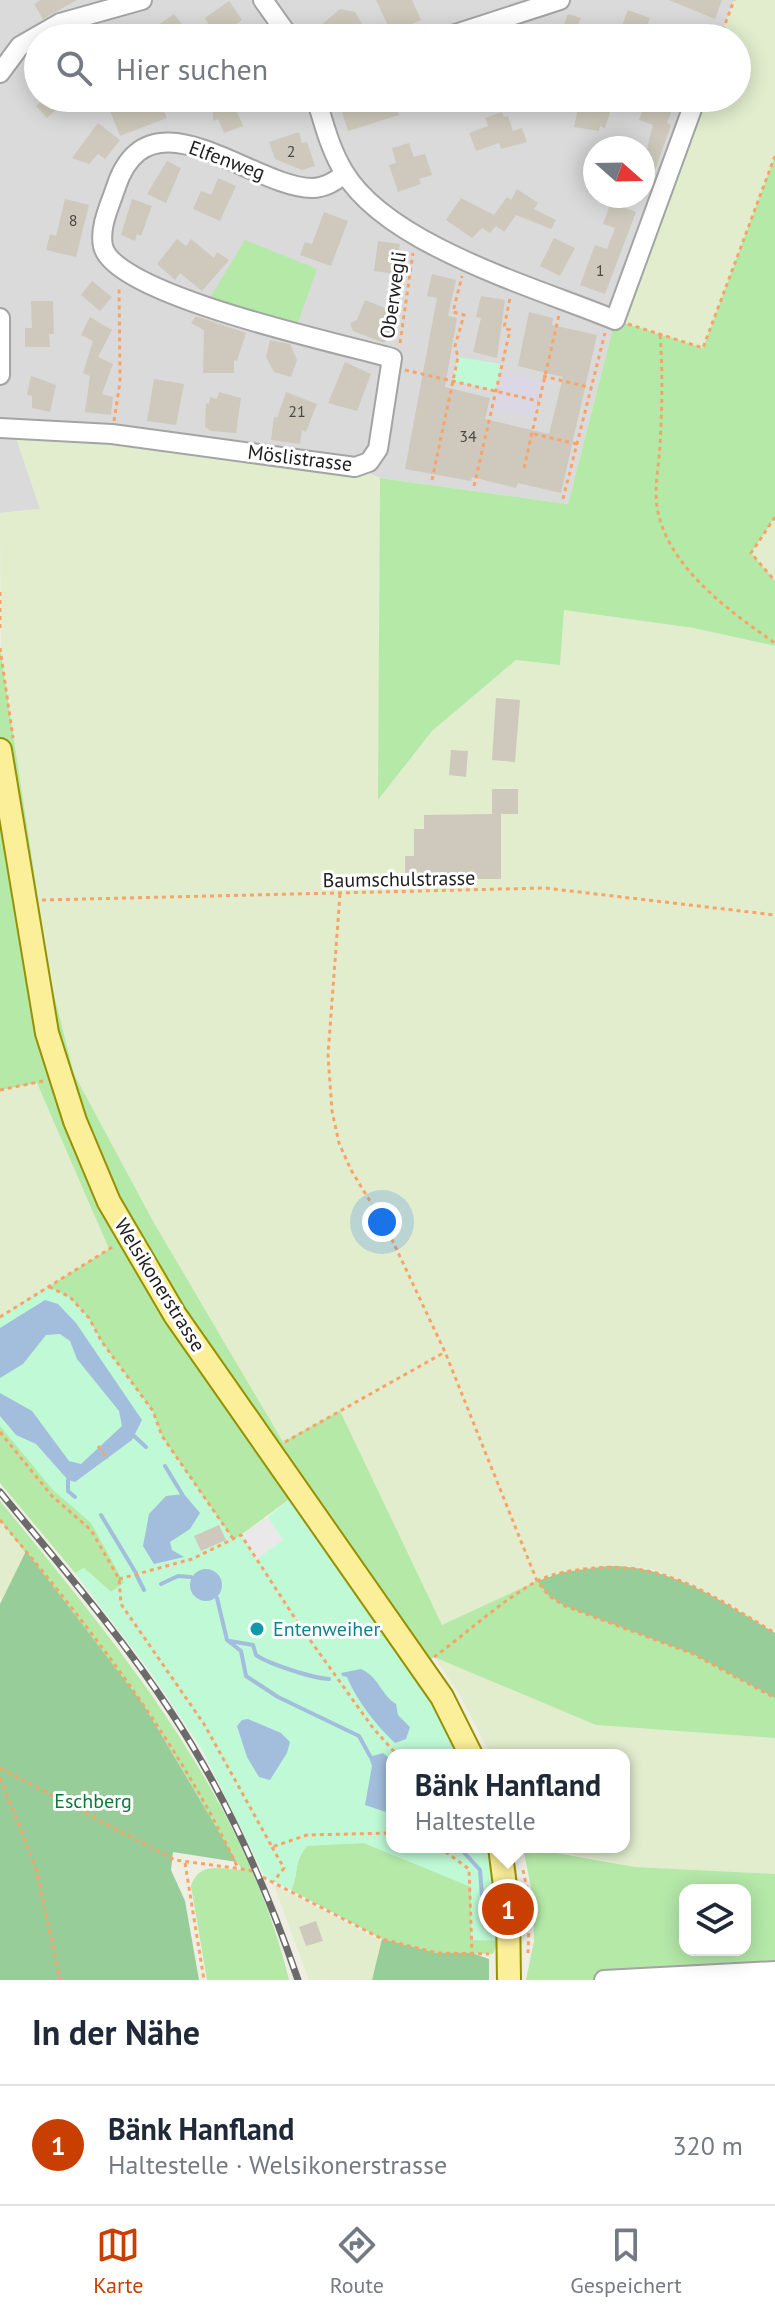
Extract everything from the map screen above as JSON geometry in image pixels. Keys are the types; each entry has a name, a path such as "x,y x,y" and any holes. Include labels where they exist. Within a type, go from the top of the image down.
{"main road":[{"name":"Welsikonerstrasse","path":"7,747 23,902 38,992 60,1078 91,1163 128,1237 175,1315 422,1666 458,1725 468,1749"},
{"path":"500,1853 509,1980"}],"street":[{"path":"58,24 142,0"},
{"path":"263,0 280,24"},
{"path":"486,24 560,0"},
{"path":"0,73 24,44"},
{"path":"320,112 329,142 345,174 382,210 466,261 611,319 691,112"},
{"name":"Elfenweg","path":"117,266 104,250 102,229 127,163 140,151 157,143 189,145 297,186 326,185 345,174"},
{"path":"117,266 182,300 393,363"},
{"path":"0,318 0,375"},
{"name":"Möslistrasse","path":"0,428 112,434 363,466 378,449 393,363"},
{"path":"604,1980 775,1971"}],"path":[{"path":"725,24 734,0"},
{"path":"563,499 611,319 703,348 775,156"},
{"name":"Oberwegli","path":"393,363 399,353 404,327 404,302 416,233"},
{"path":"432,480 458,357 455,346 464,315 453,312 466,261"},
{"path":"114,417 120,382 117,305 121,298 117,266"},
{"path":"474,486 510,330 504,328 513,282"},
{"path":"524,468 562,299"},
{"path":"660,335 664,383 657,506 670,544 703,585 740,619 775,643"},
{"path":"393,363 452,381 538,401"},
{"path":"543,376 592,388"},
{"path":"533,434 577,444"},
{"path":"775,517 751,553 775,581"},
{"path":"0,592 0,630"},
{"path":"0,648 7,697 7,747"},
{"path":"0,697 7,697"},
{"name":"Baumschulstrasse","path":"23,902 545,888 775,915"},
{"path":"340,894 328,1055 335,1127 345,1158 387,1229 445,1352 537,1581 545,1592 565,1606 693,1654 775,1698"},
{"path":"0,1090 60,1078"},
{"path":"0,1317 128,1237"},
{"path":"49,1287 70,1297 89,1318 102,1342 153,1411 164,1440 234,1540"},
{"path":"283,1442 445,1352"},
{"path":"0,1432 52,1496 88,1526 119,1579 121,1604 204,1724 284,1867 274,1881"},
{"path":"98,1446 108,1459"},
{"path":"0,1520 167,1739 211,1810 237,1866"},
{"path":"119,1579 192,1559 241,1535 300,1626 373,1728 392,1749"},
{"path":"422,1666 537,1581 590,1568 652,1569 684,1582 775,1633"},
{"path":"0,1768 185,1863 237,1866 274,1881 382,1939 437,1953 509,1955"},
{"path":"0,1778 36,1869 60,1980"},
{"path":"272,1847 307,1835 386,1833"},
{"path":"449,1853 465,1863 471,1873 472,1953"},
{"path":"185,1863 204,1980"}],"shaded area":[{"path":"0,0 734,0 725,24 24,24 24,112 691,112 615,320 568,504 380,478 355,467 14,430 40,509 0,513"},
{"path":"500,371 543,380 535,418 492,409"},
{"path":"268,1517 283,1540 257,1559 241,1535"}],"green space":[{"path":"734,0 775,0 775,156 703,348 615,320 691,112 751,112 751,24 725,24"},
{"path":"775,156 775,517 751,553 775,581 775,646 694,628 564,610 560,665 516,660 432,731 378,800 380,478 568,504 615,320 703,348"},
{"path":"245,240 317,269 297,325 208,301"},
{"path":"458,357 502,364 496,391 452,381"},
{"path":"13,429 355,467 380,478 379,799 432,731 516,660 560,665 564,610 694,628 775,646 775,1633 674,1577 652,1569 625,1566 549,1576 442,1625 340,1412 283,1442 154,1223 74,1074 51,983 1,654 0,513 40,509"},
{"path":"775,517 775,581 751,553"},
{"path":"0,648 51,983 74,1074 154,1223 283,1442 340,1411 442,1625 537,1581 549,1596 566,1606 693,1654 775,1698 775,1738 596,1725 434,1657 422,1666 299,1492 234,1540 89,1513 124,1583 111,1592 84,1568 75,1573 0,1483 0,1317 109,1249 37,1083 0,1090"},
{"path":"37,1083 109,1250 0,1317 0,1090"},
{"name":"Entenweiher","path":"49,1287 70,1297 89,1318 102,1342 153,1411 162,1436 233,1539 241,1535 257,1559 282,1540 268,1517 299,1492 422,1666 458,1749 386,1749 386,1852 364,1843 307,1846 299,1858 291,1890 265,1877 202,1749 149,1670 75,1573 84,1568 111,1592 124,1583 91,1523 53,1490 0,1426 0,1317"},
{"path":"0,1501 131,1667 209,1785 241,1847 269,1912 289,1980 207,1980 191,1886 200,1873 212,1868 242,1870 143,1704 0,1520"},
{"path":"0,1520 26,1551 2,1600 0,1597"},
{"name":"Eschberg","path":"26,1551 143,1704 237,1862 173,1852 171,1870 185,1901 199,1980 0,1980 0,1604"},
{"path":"608,1566 631,1567 675,1579 775,1633 775,1698 693,1654 565,1606 549,1596 537,1581 564,1572"},
{"path":"434,1657 596,1725 775,1738 775,1874 635,1867 566,1853 630,1853 630,1749 488,1749 460,1695"},
{"path":"364,1843 497,1897 498,1941 493,1954 437,1953 382,1939 291,1890 299,1858 307,1845"},
{"name":"Entenweiher","path":"388,1853 491,1853 498,1941 471,1940 471,1887"},
{"path":"524,1853 557,1853 635,1867 775,1874 775,1980 526,1980 534,1941 533,1898"},
{"path":"274,1885 383,1942 372,1980 309,1980"},
{"path":"382,1939 437,1953 472,1953 489,1959 489,1980 372,1980"}],"water":[{"path":"45,1300 58,1304 76,1323 142,1420 132,1440 75,1482 68,1480 36,1444 16,1435 0,1416 0,1393 32,1411 69,1461 81,1464 122,1426 119,1411 77,1359 70,1341 60,1334 46,1335 23,1364 0,1378 0,1328"},
{"path":"184,1494 200,1513 190,1529 170,1542 172,1550 184,1557 154,1564 143,1546 149,1514 166,1496"},
{"path":"206,1569 217,1574 222,1585 217,1596 206,1601 195,1596 190,1585 195,1574"},
{"path":"361,1669 372,1676 396,1704 398,1715 410,1727 406,1739 395,1743 388,1737 362,1704 347,1677 341,1673"},
{"path":"248,1719 281,1733 290,1742 287,1753 270,1780 259,1777 247,1757 237,1726"},
{"path":"383,1753 386,1756 386,1812 365,1805 372,1766 369,1757"}],"building":[{"path":"41,0 77,0 43,19 34,4"},
{"path":"376,0 412,0 421,20 413,24 387,24"},
{"path":"669,0 722,0 715,19"},
{"path":"229,1 242,20 236,24 209,24 205,18"},
{"path":"340,9 355,12 362,24 322,24"},
{"path":"628,10 650,18 648,24 623,24"},
{"path":"174,14 182,24 160,24"},
{"path":"568,14 581,18 578,24 564,24"},
{"path":"111,112 164,112 167,118 120,136"},
{"path":"213,112 237,112 243,126 224,133 218,119 213,121"},
{"path":"342,112 398,112 399,115 348,131"},
{"path":"502,112 504,117 508,116 513,131 522,128 527,142 501,149 499,143 476,151 469,133 488,126 485,118"},
{"path":"577,112 610,112 605,128 600,126 599,131 574,127"},
{"path":"642,112 671,112 667,123 671,125 655,171 655,136 650,136 653,125 639,120"},
{"path":"98,123 120,140 105,159 98,154 89,164 72,158"},
{"path":"299,132 302,143 307,142 315,166 302,170 275,159 269,142"},
{"path":"409,143 414,157 425,154 432,175 419,179 421,184 398,192 389,165 396,163 392,148"},
{"path":"167,161 181,168 166,203 147,194"},
{"path":"218,178 236,186 220,221 193,209 201,191 211,195"},
{"path":"517,189 538,203 534,209 556,220 551,229 516,215 504,232 496,226 490,233 482,228 472,238 446,220 461,198 494,215 507,197 511,200"},
{"path":"65,199 89,205 76,257 46,250 50,234 56,236"},
{"path":"132,199 152,206 141,236 137,234 135,241 121,235"},
{"path":"609,208 626,208 636,212 605,294 580,285 595,245 607,249 615,228 603,224"},
{"path":"324,212 348,221 331,266 300,255 305,242 312,244"},
{"path":"554,238 575,248 560,276 540,266"},
{"path":"177,239 186,246 191,239 214,258 217,252 229,260 202,291 180,273 175,280 157,264"},
{"path":"378,241 400,244 395,274 374,271"},
{"path":"432,274 456,280 448,316 457,318 445,387 490,398 485,419 549,434 563,377 518,366 529,312 553,318 552,325 597,335 561,493 518,483 516,488 472,477 471,481 405,469 437,298 427,296"},
{"path":"92,281 112,297 100,311 81,295"},
{"path":"481,296 505,300 497,358 473,352 481,318 476,317"},
{"path":"365,300 395,312 388,330 391,335 384,343 353,331 350,323 357,320"},
{"path":"31,301 53,301 54,334 49,334 50,347 25,347 25,328 32,328"},
{"path":"196,316 246,333 237,361 234,360 234,373 203,373 204,330 191,323"},
{"path":"90,317 112,330 98,357 113,364 102,394 113,397 111,415 85,412 90,376 83,373 93,341 81,335"},
{"path":"270,340 290,344 297,360 291,377 274,372 266,357"},
{"path":"345,362 371,374 357,411 328,403"},
{"path":"31,376 56,385 50,412 32,408 32,396 27,395"},
{"path":"154,379 184,384 176,425 147,421"},
{"path":"219,392 241,398 236,433 211,431 205,427 206,403 209,404 210,397 217,399"},
{"path":"286,392 317,404 306,432 302,430 300,444 271,440 274,417 277,418"},
{"path":"496,698 520,700 515,762 492,760"},
{"path":"451,750 468,751 466,777 449,775"},
{"path":"492,789 518,789 518,814 501,814 501,879 414,879 413,874 405,874 405,856 414,856 414,829 424,829 424,815 492,814"},
{"path":"219,1525 226,1540 201,1551 194,1536"},
{"path":"316,1921 323,1941 306,1946 299,1927"}],"waterway":[{"path":"134,1436 146,1447"},
{"path":"165,1466 182,1494"},
{"path":"68,1480 68,1491 75,1497"},
{"path":"101,1515 136,1573"},
{"path":"137,1576 144,1590"},
{"path":"161,1584 178,1576 191,1577"},
{"path":"217,1598 227,1640 241,1651 246,1676 278,1697 359,1736 370,1756"},
{"path":"230,1641 253,1645 256,1655 280,1666 329,1679"},
{"path":"464,1853 480,1870 484,1924"}],"railway":[{"path":"0,1492 110,1627 191,1743 243,1842 298,1980"}],"place":[{"name":"Entenweiher","path":"257,1629"},
{"name":"Bänk Hanfland","path":"508,1909"}]}
